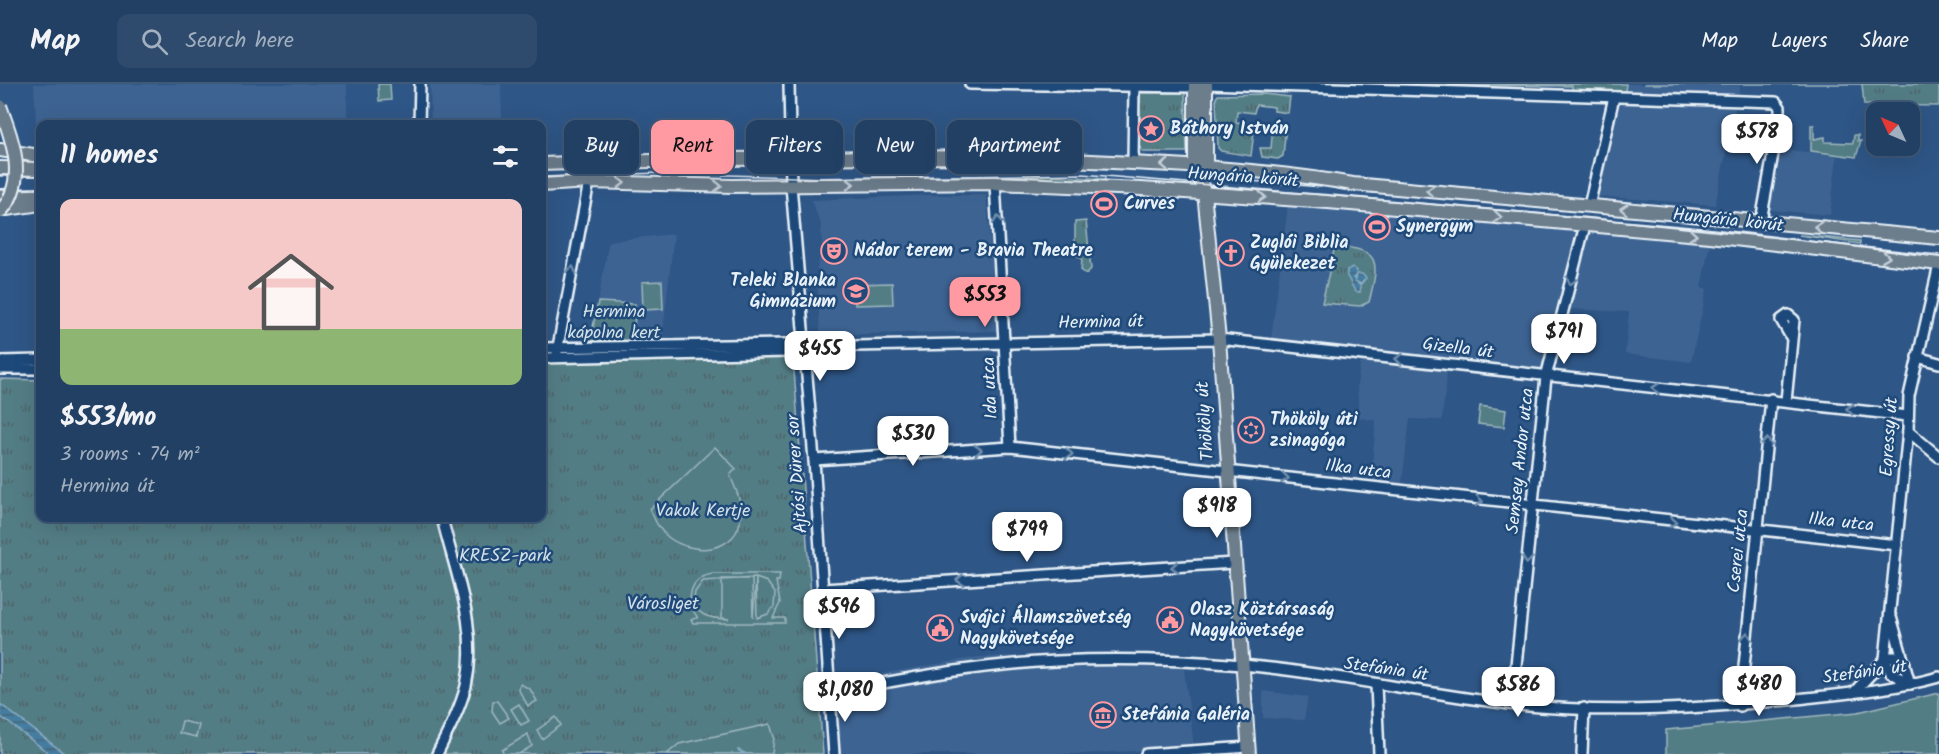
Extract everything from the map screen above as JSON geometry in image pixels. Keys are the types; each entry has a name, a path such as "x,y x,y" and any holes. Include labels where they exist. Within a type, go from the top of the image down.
{"main road":[{"name":"Thököly út","path":"1200,85 1201,170 1219,339 1249,751"},
{"path":"0,106 12,139 16,173 10,198 0,211"},
{"path":"0,150 36,155"},
{"name":"Hungária körút","path":"843,159 955,157 1133,163 1201,170 1273,172 1353,184 1939,238"},
{"name":"Hungária körút","path":"546,164 746,161"},
{"path":"0,168 36,169"},
{"path":"1141,189 1192,184 1201,170"},
{"name":"Hungária körút","path":"546,185 589,182 791,185 995,183 1141,189 1710,236 1939,264"},
{"path":"0,196 36,195"},
{"path":"0,211 36,205"}],"street":[{"name":"Ajtósi Dürer sor","path":"789,84 790,120"},
{"path":"970,84 1134,87 1200,85 1776,102 1780,115 1761,221"},
{"path":"420,85 420,120"},
{"path":"1133,163 1134,87"},
{"path":"1588,206 1614,97"},
{"name":"Ajtósi Dürer sor","path":"791,174 834,754"},
{"path":"557,353 589,182"},
{"name":"Ida utca","path":"995,183 1006,341 1010,447"},
{"name":"Semsey Andor utca","path":"1512,704 1546,377 1585,225"},
{"name":"Egressy út","path":"1885,659 1898,545 1908,416 1917,357 1939,264"},
{"name":"Hermina út","path":"546,357 557,353 788,352 803,347 1006,341 1219,339"},
{"name":"Gizella út","path":"1219,339 1908,416"},
{"path":"1786,401 1792,339"},
{"name":"Hermina út","path":"546,349 557,353"},
{"path":"1917,357 1939,363"},
{"path":"0,361 36,360"},
{"path":"0,369 36,369"},
{"name":"Cserei utca","path":"1740,706 1771,399"},
{"path":"1908,431 1939,457"},
{"name":"Ilka utca","path":"814,460 1010,447 1898,545"},
{"path":"437,754 462,697 471,644 468,617 443,522"},
{"path":"823,589 1234,563"},
{"name":"Egressy út","path":"1889,614 1910,684"},
{"path":"1853,693 1885,659 1893,657 1905,663"},
{"path":"1885,659 1891,673 1910,684"},
{"name":"Stefánia út","path":"829,693 942,673 1055,661 1134,660 1242,665 1512,704 1584,708 1662,709 1740,706 1853,693 1939,677"},
{"path":"1376,685 1379,754"},
{"path":"1582,754 1584,708"},
{"path":"1146,754 1249,751"}],"shaded area":[{"path":"34,84 347,84 347,120 36,121"},
{"path":"430,84 501,84 502,120 431,120"},
{"path":"1626,84 1740,86 1715,205 1596,196"},
{"path":"1782,149 1837,156 1830,215 1770,210"},
{"path":"986,195 998,331 820,335 817,269 822,248 821,224 811,200"},
{"path":"1288,205 1710,243 1701,287 1707,289 1691,362 1625,354 1629,312 1570,309 1552,375 1448,362 1442,420 1410,419 1401,490 1370,487 1376,420 1359,418 1357,385 1362,351 1271,340"},
{"path":"674,234 662,341 630,342 630,337 633,337 598,302 609,241"},
{"path":"1353,267 1357,271 1356,274 1362,274 1366,278 1361,284 1356,282 1361,287 1360,292 1355,291 1347,276 1347,270"},
{"path":"1182,653 1194,747 1080,754 840,754 834,682 978,657"},
{"path":"1263,691 1308,697 1304,720 1263,718"},
{"path":"0,704 65,754 50,754 0,716"}],"green space":[{"path":"378,84 390,84 391,100 379,101"},
{"path":"1392,84 1626,84 1625,91 1572,93 1572,86"},
{"path":"1862,84 1939,84 1939,106 1920,106 1920,102 1866,102 1864,105"},
{"path":"1140,93 1185,93 1187,152 1143,152 1139,145"},
{"path":"1264,94 1290,97 1288,113 1274,111 1274,107 1256,105 1254,113 1237,111 1236,122 1255,124 1251,156 1221,151 1218,148 1216,98 1218,95"},
{"path":"1273,125 1286,126 1283,156 1278,159 1262,157 1260,148 1271,148"},
{"path":"1811,125 1814,125 1814,139 1825,137 1825,142 1853,143 1854,135 1858,135 1858,141 1861,141 1856,157 1811,151"},
{"path":"1049,175 1105,180 1081,183 1013,178"},
{"path":"1086,221 1091,269 1086,274 1081,270 1082,260 1070,249 1075,241 1075,222"},
{"path":"1799,235 1860,241 1860,244"},
{"path":"1335,246 1361,250 1373,259 1375,276 1369,302 1360,306 1322,303"},
{"path":"662,281 663,309 643,310 642,282"},
{"path":"892,283 893,304 855,305 854,284"},
{"name":"Hermina kápolna kert","path":"598,302 635,304 634,337 630,337 630,342 590,342"},
{"name":"Városliget","path":"793,357 823,754 65,754 0,704 0,379 36,380 36,522 546,522 546,363"},
{"path":"1480,406 1506,410 1504,427 1478,424"},
{"name":"Vakok Kertje","path":"715,447 736,469 730,475 740,505 741,515 738,528 732,538 713,548 689,547 668,537 657,524 650,509"},
{"path":"780,574 779,581 776,581 780,603 773,618 785,618 785,623 693,623 691,619 698,618 691,605 691,591 698,580 705,576","holes":["756,578 767,582 775,593 774,607 768,614 757,618 756,579 753,618 752,579 738,579","722,580 722,618 729,619 709,617 699,611 696,606 695,592 703,581"]},
{"path":"520,684 530,689 537,701 528,706 518,689"},
{"path":"1939,693 1939,754 1666,754 1666,730 1858,712"},
{"path":"493,701 497,701 509,718 500,723 492,711"},
{"path":"519,704 529,721 521,725 511,709"},
{"path":"0,716 50,754 0,754"},
{"path":"556,717 561,725 542,739 537,730"},
{"path":"182,721 199,725 196,737 179,733"},
{"path":"770,724 774,737 772,754 667,754 679,744"},
{"path":"528,734 532,746 519,754 503,754 502,750"}],"waterway":[{"path":"738,750 746,754"}],"tram line":[{"path":"546,177 660,173 826,178 1082,174 1591,218 1939,255"},
{"path":"0,176 36,176"},
{"path":"1204,177 1321,187"},
{"path":"0,190 36,189"}],"place":[{"name":"Báthory István","path":"1151,129"},
{"name":"Curves","path":"1104,204"},
{"name":"Synergym","path":"1377,227"},
{"name":"Nádor terem - Bravia Theatre","path":"834,251"},
{"name":"Zuglói Biblia Gyülekezet","path":"1231,253"},
{"name":"Teleki Blanka Gimnázium","path":"856,291"},
{"name":"Thököly úti zsinagóga","path":"1251,430"},
{"name":"Olasz Köztársaság Nagykövetsége","path":"1170,620"},
{"name":"Svájci Államszövetség Nagykövetsége","path":"940,628"},
{"name":"Stefánia Galéria","path":"1103,715"}],"park label":[{"name":"KRESZ-park","path":"505,556"}]}
